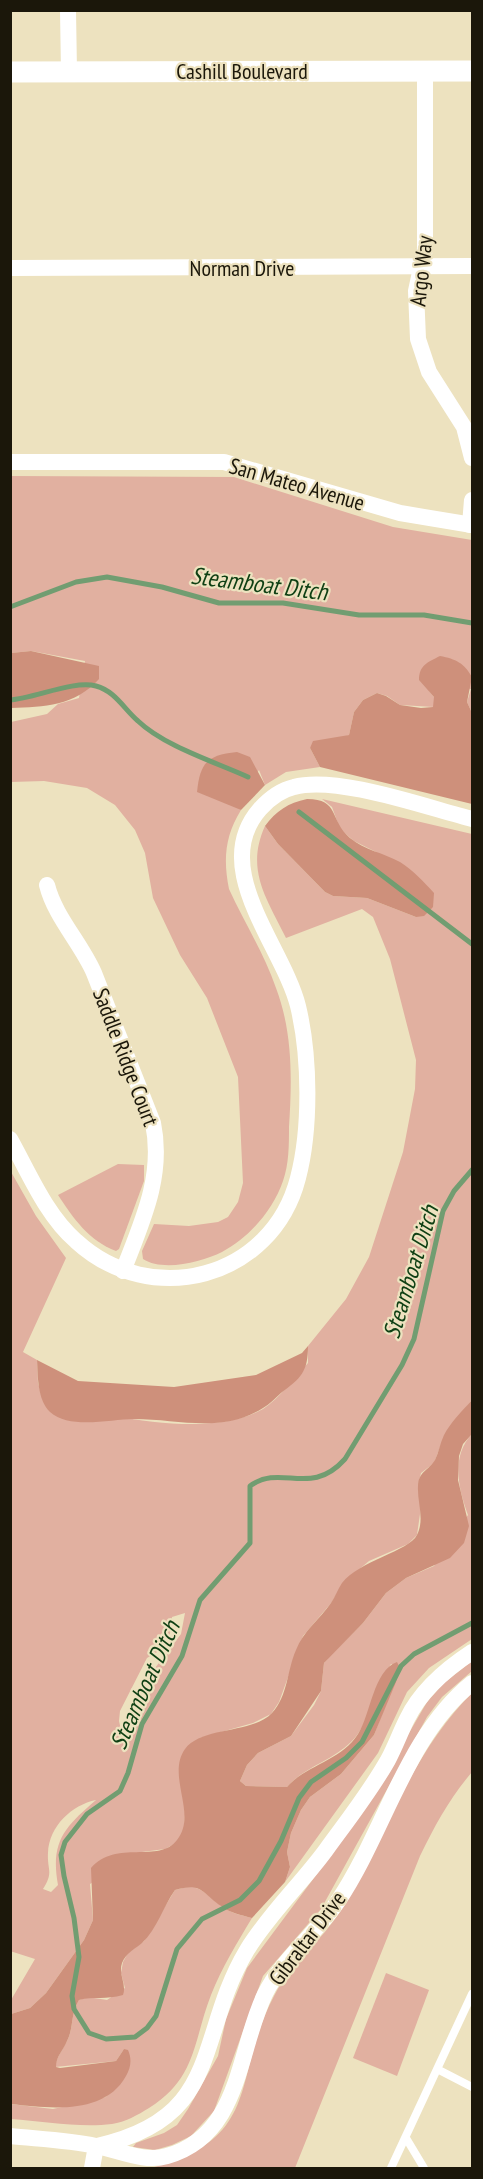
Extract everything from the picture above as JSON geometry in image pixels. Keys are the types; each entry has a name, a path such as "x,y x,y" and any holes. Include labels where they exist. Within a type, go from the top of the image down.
{"street":[{"path":"68,10 69,72"},
{"name":"Argo Way","path":"425,70 426,249 416,291 418,339 422,357 464,426 472,458"},
{"name":"Cashill Boulevard","path":"10,72 472,71"},
{"name":"Norman Drive","path":"10,268 472,267"},
{"name":"San Mateo Avenue","path":"10,462 224,462 400,513 471,525"},
{"path":"471,525 472,500"},
{"path":"10,1139 64,1230 89,1252 123,1271 148,1277 174,1279 195,1277 231,1264 262,1242 274,1227 292,1197 304,1144 306,1082 301,1019 293,989 248,891 241,866 245,835 260,809 283,790 307,784 359,790 472,819"},
{"name":"Saddle Ridge Court","path":"47,885 50,897 86,955 94,973 153,1123 157,1143 152,1194 123,1271"},
{"name":"Gibraltar Drive","path":"96,2146 125,2139 146,2129 164,2118 186,2096 202,2071 231,1980 253,1941 354,1810 387,1761 407,1717 425,1692 446,1670 472,1652"},
{"name":"Gibraltar Drive","path":"10,2136 96,2146 144,2157 164,2157 199,2140 215,2125 231,2097 258,2012 274,1977 339,1899 421,1744 448,1706 472,1683"},
{"path":"92,2169 96,2146"}],"lane":[{"path":"391,2169 439,2070 472,1994"},
{"path":"439,2070 472,2087"},
{"path":"406,2138 424,2169"}],"shaded area":[{"path":"11,476 234,477 393,527 472,540 472,713 467,702 471,689 429,691 434,697 434,707 400,705 387,696 377,693 363,700 354,712 349,735 321,741 310,748 320,767 286,772 265,785 259,770 235,806 241,810 232,829 227,848 227,878 229,889 271,975 286,1022 291,1074 288,1154 285,1175 279,1192 259,1222 232,1246 214,1256 193,1262 172,1265 151,1263 143,1259 142,1251 154,1224 189,1226 218,1222 228,1217 238,1202 243,1183 238,1077 207,998 180,955 153,898 145,853 135,830 115,805 87,788 44,781 11,782 11,722 47,714 58,704 79,698 85,661 31,651 11,653"},
{"path":"31,651 99,666 99,679 80,695 69,700 47,706 11,708 11,653"},
{"path":"440,656 459,662 472,677 467,702 472,713 472,804 320,767 310,748 313,741 349,735 354,712 363,700 377,693 400,705 433,707 434,697 419,680 419,675 425,665"},
{"path":"237,752 250,757 265,785 241,810 197,792 200,774 207,762 219,755"},
{"path":"307,799 317,800 330,807 343,831 350,838 400,862 414,872 434,893 433,907 424,916 416,917 367,898 333,896 325,892 278,844 265,826 283,808"},
{"path":"322,799 472,834 472,1400 445,1434 434,1463 421,1473 418,1485 421,1507 417,1535 408,1544 369,1561 343,1583 332,1602 303,1636 279,1702 271,1714 253,1723 200,1738 180,1761 185,1814 184,1831 176,1843 165,1849 142,1852 90,1884 93,1920 84,1940 46,1993 30,2008 11,2014 11,2000 35,1959 10,1951 10,1170 36,1216 66,1258 23,1352 37,1360 38,1383 43,1401 154,1422 213,1423 240,1418 263,1409 287,1388 308,1363 308,1346 346,1299 369,1257 403,1152 415,1089 416,1060 390,959 373,917 362,909 286,938 261,884 257,857 259,842 265,826 278,844 325,892 333,896 367,898 416,917 376,852 354,841 340,829 332,807","holes":["185,1613 181,1634 152,1672 148,1687 131,1717 124,1743 119,1721 120,1711 147,1658 164,1648 169,1641 172,1617","96,1800 76,1818 62,1836 56,1857 58,1885 51,1892 43,1889 49,1875 49,1843 57,1826 71,1812"]},
{"path":"118,1164 144,1165 144,1181 119,1249 116,1251 106,1247 90,1235 58,1195"},
{"path":"308,1346 305,1368 294,1383 268,1405 248,1416 232,1421 200,1423 134,1419 68,1421 50,1412 43,1401 39,1387 37,1360 78,1381 174,1387 256,1375 302,1353"},
{"path":"472,1400 472,1434 463,1444 459,1456 458,1480 469,1526 464,1543 450,1558 406,1578 386,1593 363,1623 324,1663 321,1691 291,1736 258,1753 247,1765 240,1781 246,1786 287,1787 304,1773 342,1751 358,1734 383,1674 397,1662 400,1668 396,1682 374,1735 341,1774 310,1797 301,1810 291,1833 287,1852 290,1867 285,1882 252,1918 228,1910 196,1888 175,1890 156,1925 122,1963 123,1995 79,2000 74,2011 69,2036 57,2060 56,2067 60,2068 116,2061 124,2049 128,2050 130,2060 126,2076 116,2089 104,2098 90,2103 58,2107 11,2104 11,2014 30,2008 46,1993 84,1940 93,1920 91,1868 101,1859 112,1855 159,1850 169,1847 177,1840 183,1830 184,1819 179,1771 180,1760 185,1749 203,1737 252,1724 272,1713 281,1699 299,1643 331,1603 342,1583 360,1568 404,1546 417,1535 420,1523 418,1481 435,1460 450,1426"},
{"path":"472,1434 472,1639 429,1668 407,1692 378,1753 285,1882 290,1867 287,1852 291,1833 301,1810 310,1797 341,1774 374,1735 400,1668 391,1664 358,1734 343,1749 302,1774 287,1787 246,1786 240,1781 247,1765 258,1753 291,1736 314,1705 321,1691 324,1663 363,1623 386,1593 406,1578 434,1566 468,1515 461,1494 458,1473 461,1452"},
{"path":"472,1661 472,1671 442,1697 427,1717 321,1909 263,1976 214,2111 191,2136 172,2145 155,2150 133,2147 136,2143 164,2133 177,2125 218,2056 226,2019 247,1968 363,1812 427,1702 444,1683"},
{"path":"472,1693 472,1772 443,1812 420,1856 295,2168 151,2168 187,2155 212,2140 228,2122 239,2101 261,2026 274,1996 289,1973 341,1910 415,1769 432,1742"},
{"path":"191,1886 204,1892 227,1910 252,1918 215,1985 191,2058 176,2084 149,2108 117,2123 74,2125 11,2119 10,2104 53,2109 106,2097 124,2049 116,2061 55,2067 69,2036 76,2006 79,2000 88,1997 107,2000 125,1988 121,1973 128,1953 144,1941 175,1890"},
{"path":"386,1973 429,1990 397,2076 353,2058"}],"waterway":[{"name":"Steamboat Ditch","path":"10,607 76,582 107,577 162,587 219,603 283,603 359,615 424,615 472,623"},
{"name":"Steamboat Ditch","path":"10,700 77,685 103,688 138,721 162,738 190,753 248,777"},
{"name":"Steamboat Ditch","path":"299,812 472,944"},
{"name":"Steamboat Ditch","path":"472,1170 454,1191 443,1211 414,1339 402,1365 345,1459 332,1470 308,1479 273,1478 250,1486 250,1543 200,1600 182,1656 142,1724 128,1773 120,1791 87,1814 65,1842 61,1855 74,1918 79,1957 72,1996 74,2009 89,2033 106,2039 135,2037 147,2028 156,2016 177,1949 202,1919 240,1900 259,1881 281,1841 299,1798 311,1782 346,1758 362,1742 401,1666 414,1654 472,1623"}]}
